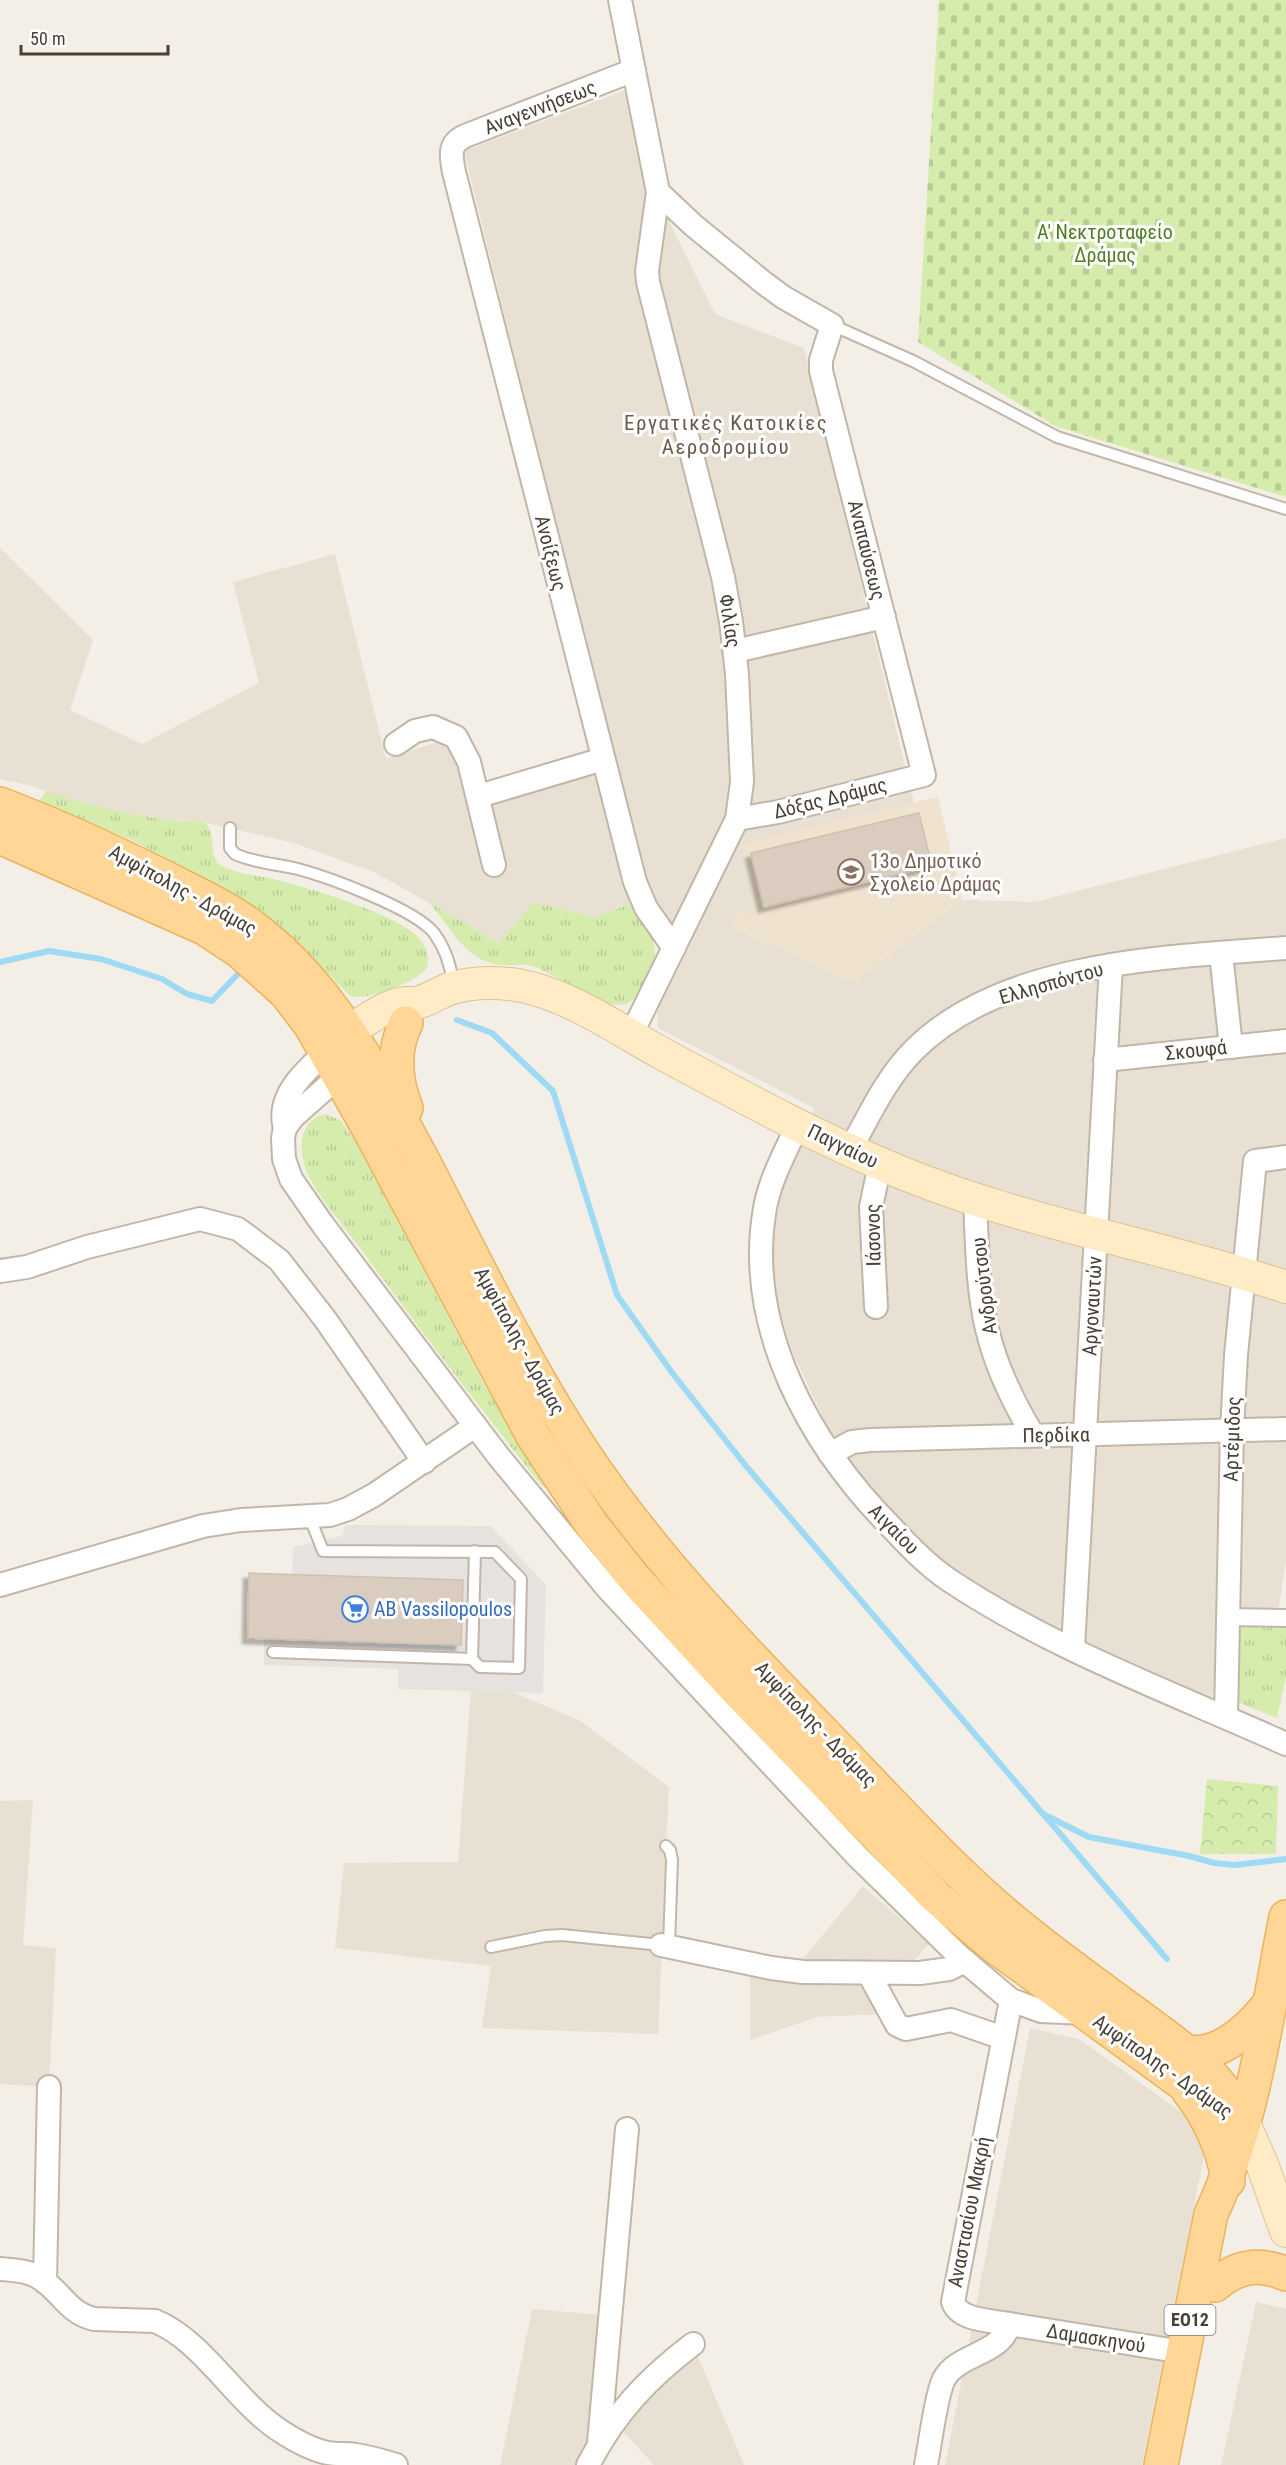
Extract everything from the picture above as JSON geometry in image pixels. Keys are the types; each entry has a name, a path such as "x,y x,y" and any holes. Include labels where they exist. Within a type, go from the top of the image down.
{"main road":[{"name":"Αμφίπολης - Δράμας","path":"0,804 67,830 188,889 260,951 324,996 397,1181 521,1416 573,1497 610,1549 735,1688 913,1874 970,1927 1087,2013 1184,2066 1214,2075 1232,2099 1243,2121"},
{"name":"Αμφίπολης - Δράμας","path":"0,837 260,951"},
{"name":"Παγγαίου","path":"430,1001 489,983 526,987 557,998 632,1035 798,1124 880,1164 975,1199 1286,1287"},
{"path":"345,1054 430,1001"},
{"path":"430,1001 399,1040 396,1062 402,1097 458,1228"},
{"name":"Αμφίπολης - Δράμας","path":"345,1054 458,1228 527,1357 581,1448 618,1501 670,1566 765,1670 968,1882 1184,2066"},
{"name":"ΕΟ12","path":"1161,2465 1211,2214 1228,2178 1243,2121 1271,2002 1286,1917"},
{"path":"1228,2178 1212,2131 1184,2066 1209,2050 1233,2039 1255,2022 1271,2002"},
{"path":"1243,2121 1262,2164 1286,2232"},
{"name":"ΕΟ12","path":"1178,2465 1230,2218 1228,2178"},
{"path":"1215,2285 1227,2274 1242,2268 1258,2266 1274,2268 1286,2274"}],"street":[{"name":"Φιλίας","path":"620,0 658,192 647,272 648,282 723,576 735,651 742,782 737,819 632,1035"},
{"name":"Αναγεννήσεως","path":"451,150 454,142 465,136 634,70"},
{"name":"Ανοίξεως","path":"451,150 457,184 640,897 674,948"},
{"path":"658,192 693,225 764,283 783,297 832,325"},
{"name":"Αναπαύσεως","path":"832,325 821,360 821,371 924,775"},
{"path":"735,651 884,617"},
{"path":"396,744 415,731 433,727 456,737 469,762 494,865"},
{"path":"479,796 603,759"},
{"name":"Δόξας Δράμας","path":"737,819 778,812 924,775"},
{"name":"Ελλησπόντου","path":"850,1150 894,1075 912,1052 936,1031 979,1006 1010,992 1057,977 1111,965 1286,948"},
{"path":"1221,953 1231,1047"},
{"name":"Αργοναυτών","path":"1073,1648 1111,965"},
{"name":"Σκουφά","path":"1105,1060 1286,1041"},
{"path":"345,1054 301,1077 286,1100 283,1114 284,1159 298,1190 475,1426 566,1541 647,1633 856,1855 965,1961 1011,2000 1041,2011 1087,2013"},
{"name":"Αιγαίου","path":"798,1124 765,1207 761,1270 770,1323 785,1369 809,1420 830,1454 866,1501 940,1574 988,1603 1073,1648 1286,1744"},
{"name":"Αρτέμιδος","path":"1226,1717 1232,1430 1243,1273 1256,1161 1286,1157"},
{"name":"Ιάσονος","path":"876,1307 871,1207 880,1164"},
{"name":"Ανδρούτσου","path":"975,1199 986,1327 999,1370 1033,1435"},
{"path":"0,1271 27,1267 87,1247 200,1219 238,1229 279,1260 325,1319 424,1462"},
{"path":"0,1585 203,1526 247,1519 310,1518 348,1509 424,1462 475,1426"},
{"name":"Περδίκα","path":"830,1454 852,1442 870,1440 1286,1429"},
{"path":"1228,1617 1286,1618"},
{"path":"665,1946 785,1971 869,1974 929,1973 949,1969 965,1961"},
{"path":"869,1974 897,2025 906,2029 951,2020 1003,2038"},
{"name":"Αναστασίου Μακρή","path":"1009,2324 966,2316 955,2308 953,2302 1011,2000"},
{"path":"45,2282 49,2087"},
{"path":"599,2443 627,2129"},
{"path":"0,2269 29,2273 45,2282 69,2307 85,2317 155,2321 171,2329 190,2344 260,2415 294,2439 327,2453 357,2455 396,2465"},
{"path":"926,2465 945,2377 1000,2340 1007,2332 1009,2324"},
{"name":"Δαμασκηνού","path":"1009,2324 1183,2352"},
{"path":"588,2465 615,2419 641,2388 693,2344"}],"lane":[{"path":"832,325 913,362 1057,437 1286,509"},
{"path":"230,828 230,848 235,854 340,882 418,920 434,934 452,971 430,1001"},
{"path":"273,1652 472,1659 480,1667 519,1668 520,1577 495,1552 323,1551 310,1518"},
{"path":"472,1659 475,1551"},
{"path":"491,1947 545,1936 562,1935 665,1946 672,1860 670,1850 666,1846"}],"shaded area":[{"path":"631,88 649,172 645,205 665,213 715,314 804,348 914,803 938,797 962,900 1034,902 1286,838 1286,1561 1278,1612 1216,1611 1214,1696 1193,1691 1086,1646 960,1574 911,1534 861,1480 827,1426 791,1349 774,1291 770,1246 772,1215 814,1108 658,1028 657,1011 694,938 668,925 650,897 594,917 533,902 499,943 376,873 294,843 198,821 168,820 120,813 84,805 32,786 0,779 0,548 93,640 70,710 142,744 259,683 233,582 335,554 386,759 446,739 462,763 471,806 615,764 464,151"},
{"name":"13ο Δημοτικό Σχολείο Δράμας","path":"938,797 962,900 854,983 730,927 738,910 756,917 742,844"},
{"path":"345,1525 491,1526 546,1585 543,1693 398,1689 398,1669 264,1665 264,1638 461,1644 463,1580 292,1575 293,1547 342,1536"},
{"path":"471,1691 512,1692 579,1720 669,1787 658,2034 482,2028 491,1966 335,1948 344,1863 458,1862"},
{"path":"33,1800 23,1945 56,1948 49,2087 0,2084 0,1801"},
{"path":"863,1886 929,1944 911,1964 859,1965 885,2014 817,2017 750,2040 750,1972 787,1978"},
{"path":"1030,2028 1079,2039 1191,2119 1205,2138 1203,2161 1142,2465 945,2465"},
{"path":"1256,2302 1286,2309 1286,2465 1221,2465"},
{"path":"532,2309 604,2315 596,2418 577,2465 500,2465"},
{"path":"696,2352 744,2465 654,2465 619,2427 632,2409"}],"green space":[{"name":"Α' Νεκτροταφείο Δράμας","path":"939,0 1286,0 1286,497 1055,426 918,342"},
{"path":"46,791 92,805 137,815 173,821 205,822 210,832 218,864 332,896 391,919 417,936 423,943 428,956 426,969 412,980 390,990 368,996 350,996 290,935 266,916 136,842 39,801"},
{"path":"428,902 499,943 533,902 594,917 634,903 653,940 656,959 637,997 627,1004 612,1005 533,966 500,965 476,956 459,941"},
{"path":"325,1114 340,1120 357,1144 484,1384 547,1489 541,1485 453,1372 317,1191 303,1162 302,1144 305,1129 310,1122"},
{"path":"1237,1623 1286,1626 1286,1677 1277,1718 1237,1702"},
{"path":"1207,1779 1278,1786 1276,1854 1200,1854"}],"building":[{"path":"919,813 932,866 764,907 751,853"},
{"name":"AB Vassilopoulos","path":"249,1573 463,1580 461,1645 248,1638"}],"waterway":[{"path":"0,962 49,951 101,959 162,979 187,994 212,1001 237,975"},
{"path":"457,1020 492,1033 553,1091 617,1295 673,1374 746,1466 1043,1814 1089,1837 1214,1863 1235,1865 1286,1859"},
{"path":"1045,1816 1167,1959"}],"place":[{"name":"13ο Δημοτικό Σχολείο Δράμας","path":"851,872"},
{"name":"AB Vassilopoulos","path":"355,1609"}],"district":[{"name":"Εργατικές Κατοικίες Αεροδρομίου","path":"726,435"}]}
